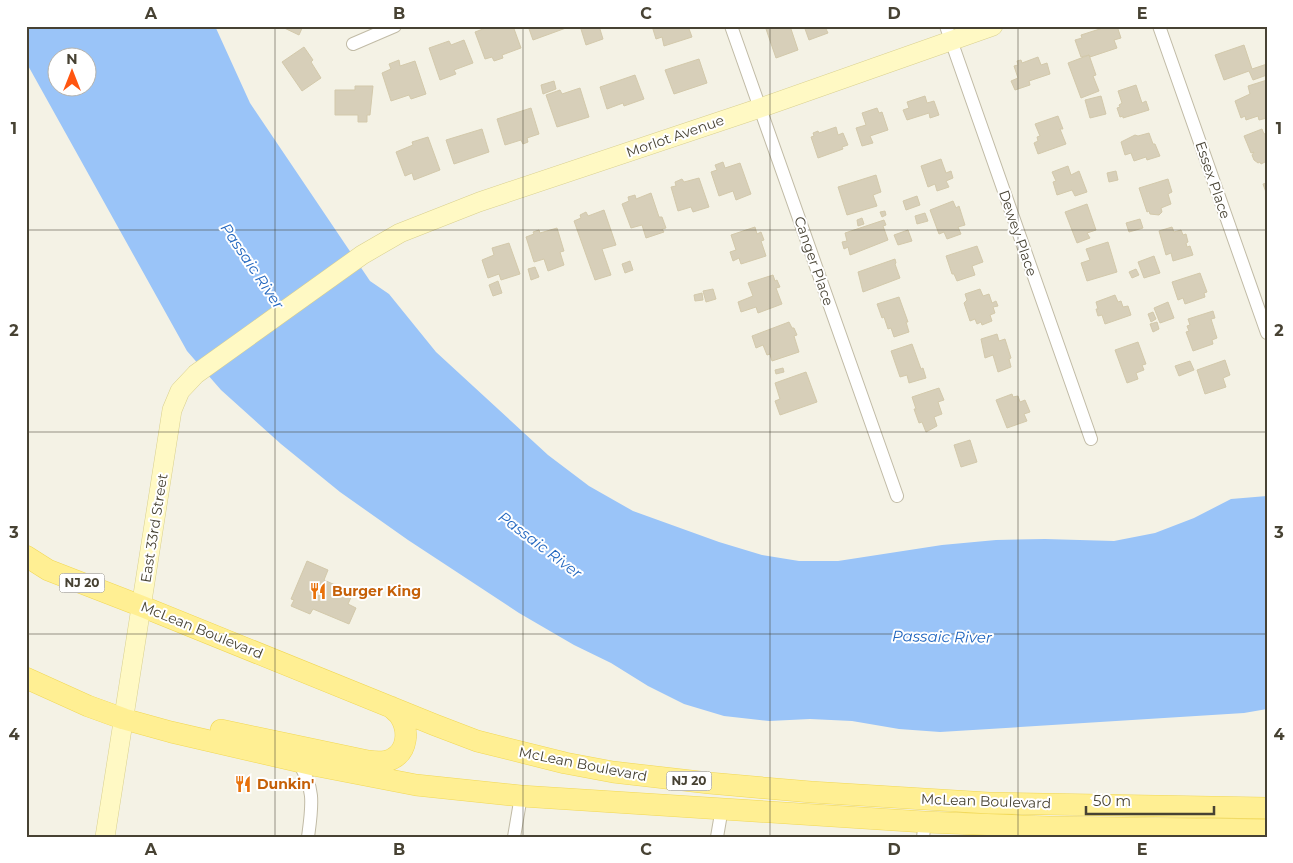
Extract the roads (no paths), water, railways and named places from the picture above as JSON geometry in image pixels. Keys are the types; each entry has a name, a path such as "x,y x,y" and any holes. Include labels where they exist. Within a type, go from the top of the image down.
{"main road":[{"name":"Morlot Avenue","path":"196,374 362,255 400,233 471,205 760,108 949,34 993,26"},
{"name":"East 33rd Street","path":"105,837 172,410 180,391 196,374"},
{"name":"McLean Boulevard","path":"26,556 48,570 392,708 477,741 520,753 590,767 671,779 775,789 989,803 1267,808"},
{"path":"26,564 48,570"},
{"name":"McLean Boulevard","path":"26,678 88,706 124,719 219,744 416,784 520,796 722,808 924,829 988,825 1127,832 1267,830"},
{"path":"26,683 51,690"},
{"path":"124,719 172,723 228,731 368,761 382,762 392,759 400,753 406,735 400,716 392,708"}],"street":[{"path":"353,44 395,26"},
{"name":"Canger Place","path":"731,26 897,496"},
{"name":"Essex Place","path":"1159,26 1267,333"},
{"name":"Dewey Place","path":"949,34 1091,439"},
{"path":"298,761 305,772 312,796 308,837"},
{"path":"514,837 520,796"},
{"path":"718,837 722,808"}],"water":[{"name":"Passaic River","path":"26,26 215,26 250,103 370,281 389,294 436,352 548,455 589,486 633,511 719,542 762,555 799,561 838,561 942,545 996,540 1114,541 1155,533 1194,518 1231,499 1267,496 1267,709 1244,713 940,732 899,729 852,721 810,719 769,721 724,716 684,704 648,686 611,663 574,645 519,613 408,540 340,492 281,444 221,390 187,351 26,62"}],"place":[{"name":"Burger King","path":"318,591"},
{"name":"Dunkin'","path":"243,784"}]}
